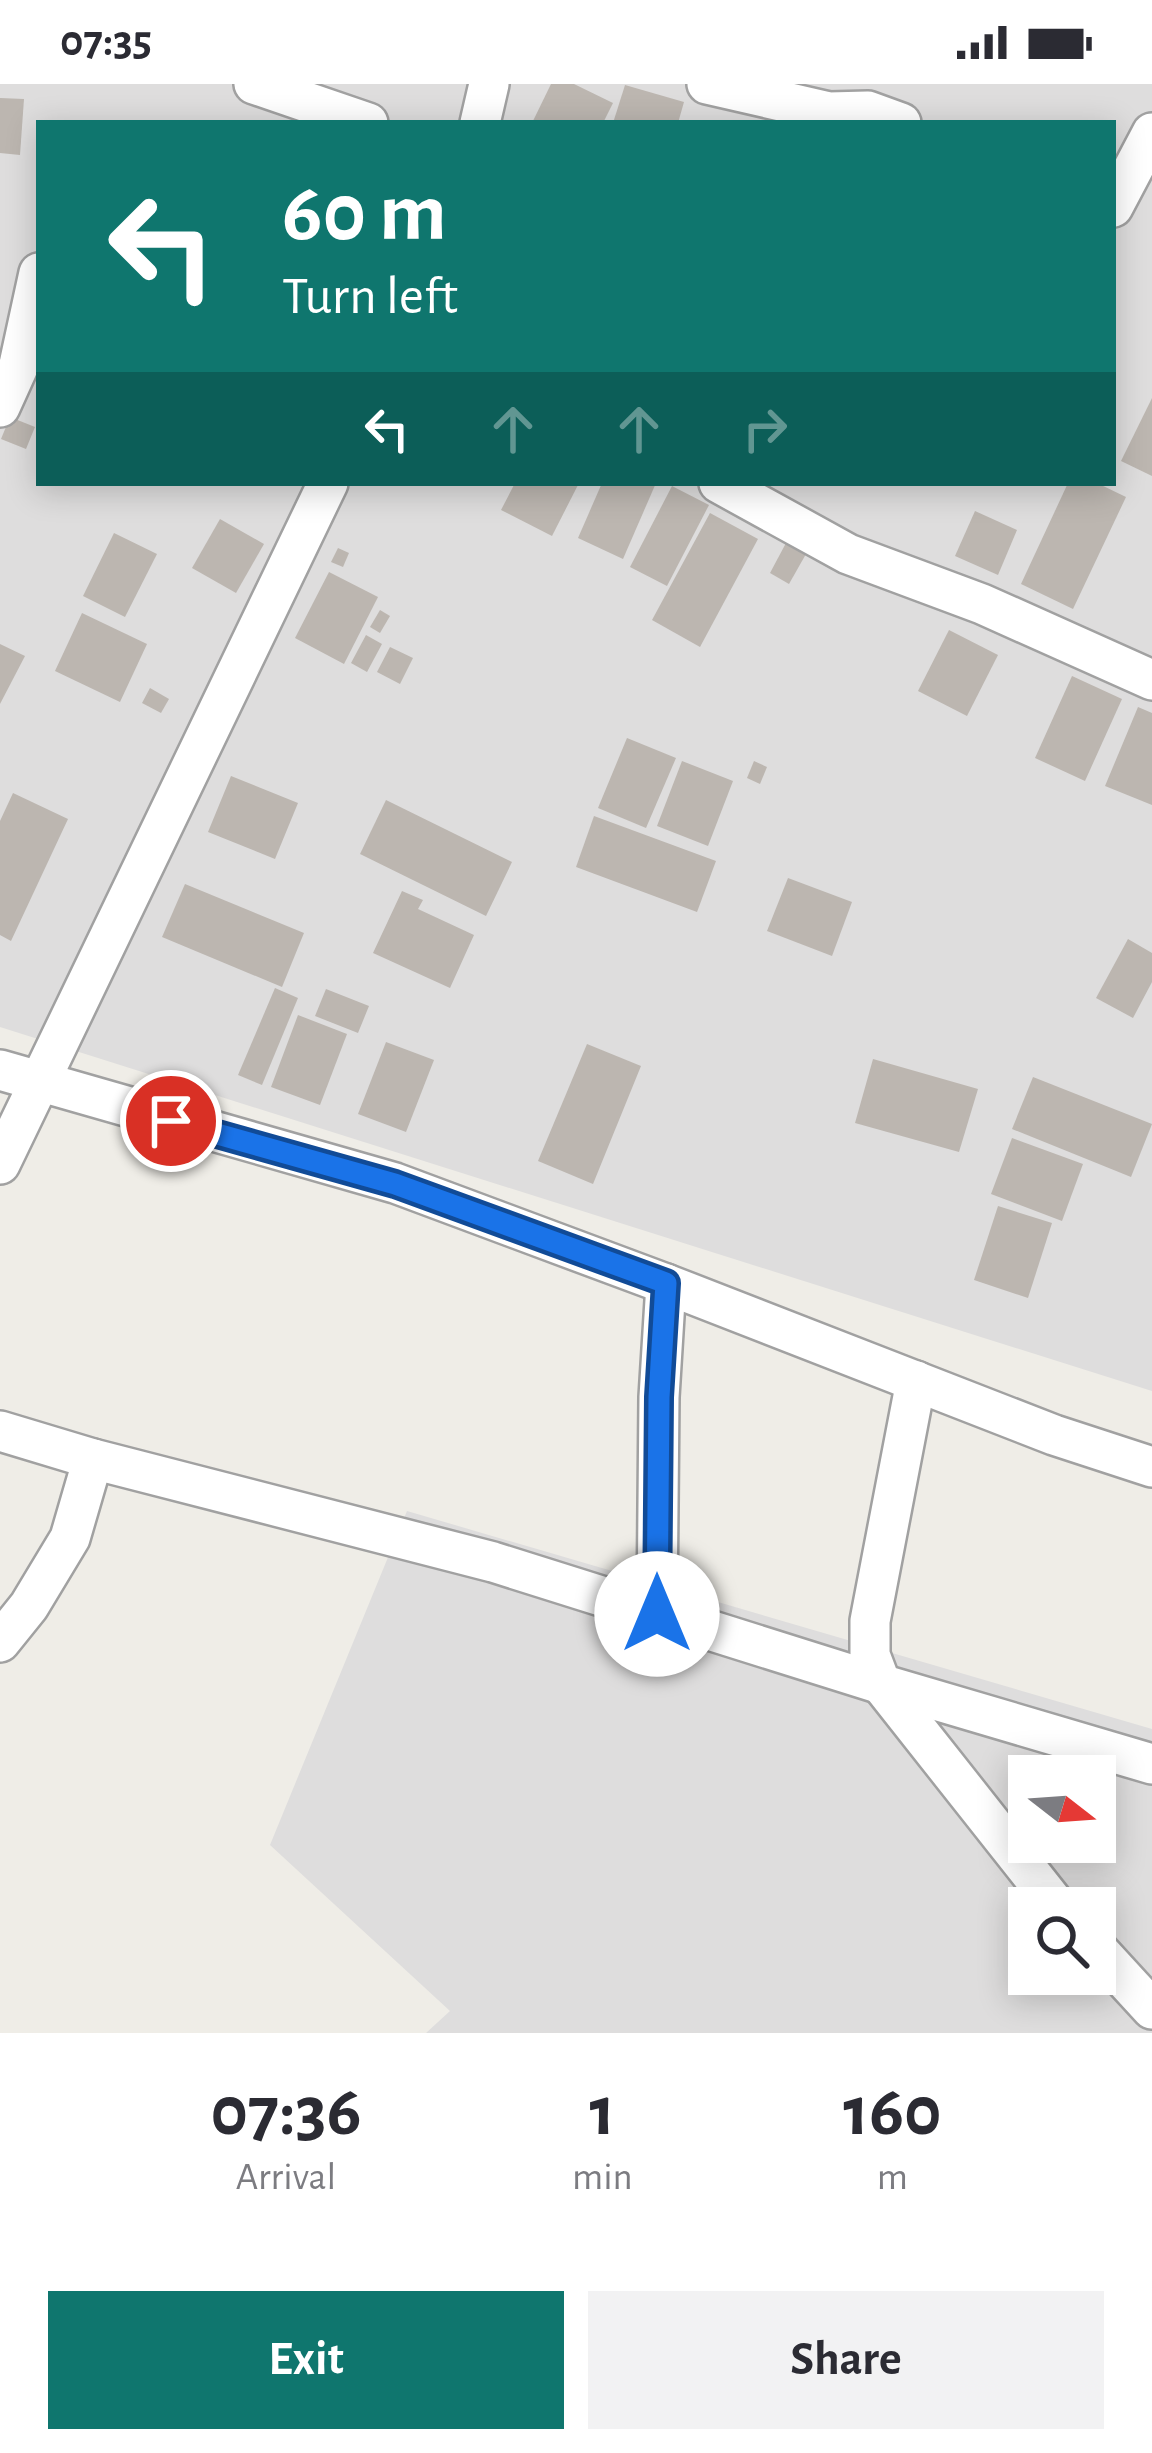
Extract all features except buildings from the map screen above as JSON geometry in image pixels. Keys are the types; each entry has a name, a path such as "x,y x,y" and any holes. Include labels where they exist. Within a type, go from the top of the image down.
{"street":[{"path":"254,84 359,120"},
{"path":"481,120 489,84"},
{"path":"721,86 829,112 868,111 893,120"},
{"path":"1116,201 1152,134"},
{"path":"0,407 19,365 36,287"},
{"path":"0,1164 18,1077 237,678 327,486"},
{"path":"724,486 848,554 982,604 1152,680"},
{"path":"18,1077 395,1184 666,1283 1054,1435 1152,1467"},
{"path":"657,1614 659,1397 666,1283"},
{"path":"916,1381 870,1621 870,1655 881,1684 1041,1887"},
{"path":"0,1430 93,1459 493,1562 1152,1764"},
{"path":"0,1642 29,1606 70,1538 93,1459"},
{"path":"1116,1970 1152,2009"}],"shaded area":[{"path":"0,84 1152,84 1152,1391 0,1027"},
{"path":"407,1511 1152,1729 1152,2033 426,2033 450,2011 270,1845"}],"route":[{"path":"171,1121 395,1184 666,1283 659,1397 657,1614"}]}
